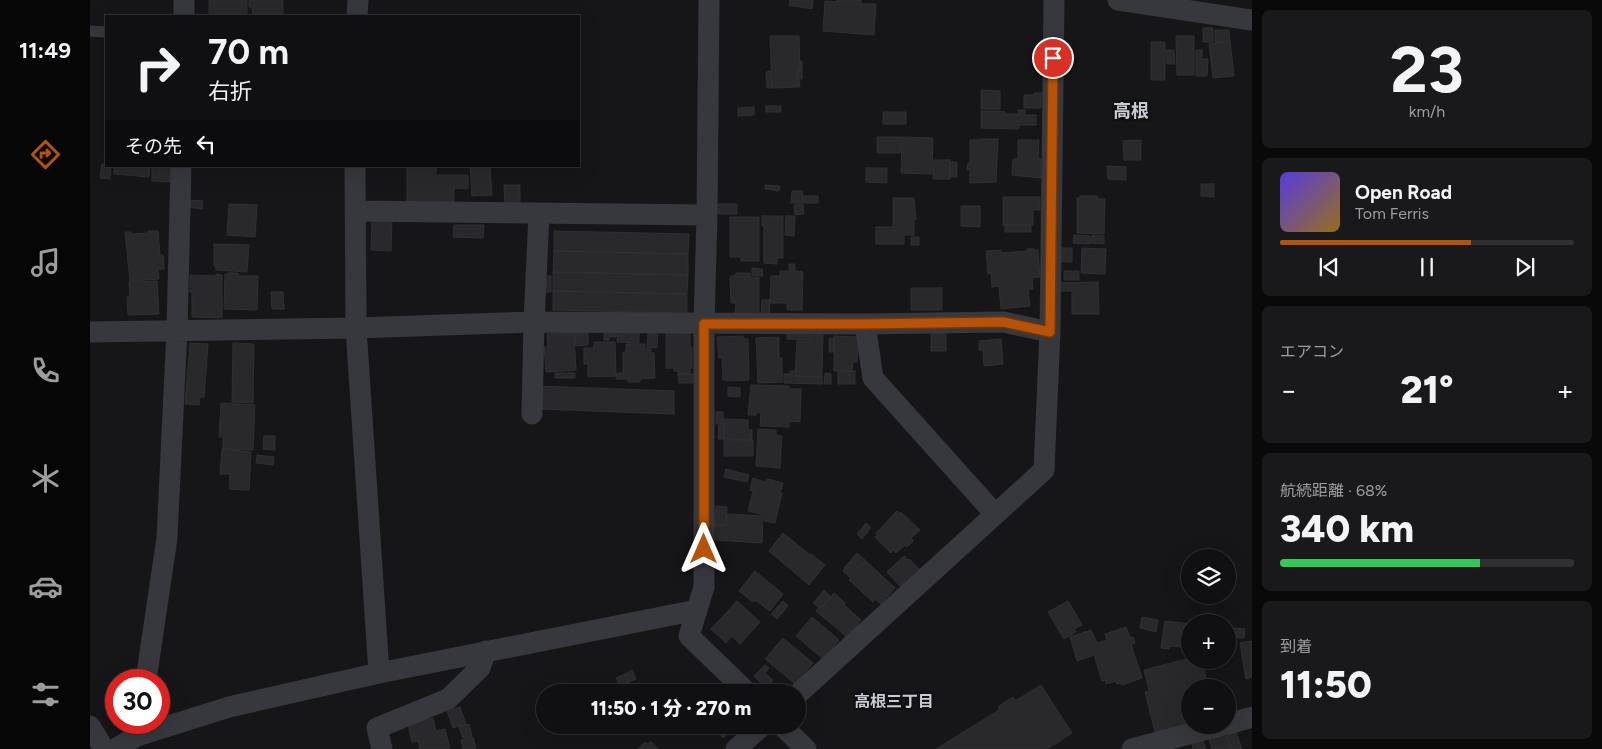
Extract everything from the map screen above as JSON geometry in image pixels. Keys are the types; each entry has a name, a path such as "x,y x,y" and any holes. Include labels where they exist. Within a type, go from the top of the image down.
{"street":[{"path":"184,0 184,15"},
{"path":"357,15 358,0"},
{"path":"709,0 704,324 704,587 688,636 739,684"},
{"path":"806,687 1044,470 1050,332 1054,0"},
{"path":"1118,0 1252,20"},
{"path":"148,669 167,538 177,330 181,167"},
{"path":"355,167 356,328 379,673"},
{"path":"355,211 707,215"},
{"path":"532,414 539,214"},
{"path":"90,332 356,328 534,322 865,324 1003,322 1050,332"},
{"path":"865,324 874,378 995,514"},
{"path":"170,722 379,673 697,610"},
{"path":"382,749 376,728 448,699 480,668 486,651"},
{"path":"1236,722 1252,717"},
{"path":"90,726 104,749"},
{"path":"115,749 133,734"},
{"path":"736,749 753,734"},
{"path":"790,734 806,749"},
{"path":"1132,749 1189,734"}],"lane":[{"path":"90,31 105,32"}],"building":[{"path":"209,0 247,0 247,15 209,15"},
{"path":"249,0 283,0 283,15 253,15 252,7 249,7"},
{"path":"790,0 813,0 812,9 789,5"},
{"path":"837,0 861,0 861,4 876,4 874,35 823,31 825,1 837,2"},
{"path":"1203,28 1213,28 1213,42 1203,42"},
{"path":"1215,30 1229,30 1230,41 1215,42"},
{"path":"770,36 799,36 800,71 797,71 798,87 772,88"},
{"path":"1176,36 1194,36 1194,75 1177,75"},
{"path":"1230,41 1234,76 1213,78 1209,44"},
{"path":"1151,42 1165,42 1165,80 1151,80"},
{"path":"1166,50 1174,50 1175,64 1167,64"},
{"path":"1196,50 1202,50 1202,59 1208,59 1207,76 1196,76"},
{"path":"800,61 802,61 802,79 799,79 800,87 798,87 797,71 800,71"},
{"path":"771,71 772,88 767,88 766,72"},
{"path":"981,90 1000,91 1000,109 981,109"},
{"path":"1034,93 1043,93 1041,108 1024,108 1024,95 1034,95"},
{"path":"766,106 781,106 781,112 766,112"},
{"path":"754,107 754,115 738,116 738,108"},
{"path":"1018,110 1025,110 1025,115 1036,115 1036,125 1019,125 1019,129 981,128 981,111 1000,111 1005,112 1005,114 1018,114"},
{"path":"883,112 906,112 906,124 883,124"},
{"path":"877,137 901,137 900,153 877,153"},
{"path":"902,137 933,138 932,174 901,173"},
{"path":"998,139 996,182 970,183 970,170 967,170 968,163 970,163 970,140"},
{"path":"1018,140 1039,140 1038,159 1041,159 1041,178 1012,175 1013,159 1018,159"},
{"path":"1141,140 1141,160 1124,160 1123,141"},
{"path":"934,160 950,160 950,179 933,179"},
{"path":"950,162 957,162 957,177 950,177"},
{"path":"102,164 105,164 105,167 111,167 110,179 100,178"},
{"path":"1107,166 1126,167 1126,180 1108,179"},
{"path":"114,167 150,167 149,177 114,174"},
{"path":"152,167 171,167 170,182 152,181"},
{"path":"407,167 436,167 436,175 468,175 468,189 454,188 454,203 407,203"},
{"path":"470,167 490,167 492,195 472,196"},
{"path":"866,168 887,168 887,183 866,182"},
{"path":"1201,184 1214,184 1214,197 1201,196"},
{"path":"504,185 520,185 520,207 505,208"},
{"path":"765,185 780,186 779,191 765,189"},
{"path":"792,191 803,191 802,203 791,203"},
{"path":"803,196 818,196 818,203 803,203"},
{"path":"1080,196 1098,196 1097,199 1105,199 1104,234 1077,233 1077,198 1080,198"},
{"path":"1003,197 1040,197 1040,210 1033,210 1033,225 1003,225"},
{"path":"893,198 914,198 916,220 914,219 914,235 904,235 904,244 876,244 876,227 893,227"},
{"path":"188,200 203,201 202,209 187,207"},
{"path":"229,204 257,205 255,237 227,235"},
{"path":"718,204 737,204 737,214 718,214"},
{"path":"803,204 804,214 795,215 794,205"},
{"path":"961,206 980,206 980,227 961,226"},
{"path":"762,216 783,216 783,258 777,258 777,264 764,263 764,225 762,226"},
{"path":"786,216 795,216 794,236 785,235"},
{"path":"730,217 759,217 759,261 741,261 741,257 730,257"},
{"path":"372,219 392,219 391,251 371,250"},
{"path":"454,225 484,225 483,238 453,237"},
{"path":"1005,225 1031,225 1031,232 1005,232"},
{"path":"148,231 158,231 160,255 163,255 164,269 158,269 159,279 130,281 125,232 131,232 131,234 148,233"},
{"path":"554,231 689,234 688,254 554,251"},
{"path":"1074,235 1090,236 1090,244 1073,243"},
{"path":"1092,235 1104,236 1104,244 1091,243"},
{"path":"911,237 919,237 919,245 911,245"},
{"path":"214,244 249,245 247,272 216,270 216,266 214,266"},
{"path":"1060,248 1072,248 1072,262 1060,262"},
{"path":"1082,248 1106,249 1105,274 1081,273"},
{"path":"1027,249 1038,250 1040,277 1032,278 1033,289 1028,289 1030,306 1001,309 999,286 992,287 991,273 988,274 986,251 1001,250 1001,253 1027,251"},
{"path":"554,251 688,254 688,275 553,272"},
{"path":"789,264 795,264 795,271 803,272 802,310 787,310 787,303 770,303 771,276 780,276 780,271 789,271"},
{"path":"752,268 762,269 763,276 752,275"},
{"path":"1064,271 1079,271 1079,280 1064,280"},
{"path":"553,272 688,275 687,294 553,291"},
{"path":"228,273 238,273 238,276 258,276 257,310 224,309 225,274 228,275"},
{"path":"736,273 750,273 750,277 759,277 759,315 735,315 736,303 731,303 730,276 736,276"},
{"path":"216,274 222,275 222,318 192,317 190,275 216,276"},
{"path":"542,276 551,276 551,292 542,292"},
{"path":"157,281 159,314 128,315 127,297 130,296 129,282"},
{"path":"1098,282 1099,314 1072,314 1072,291 1057,291 1057,283"},
{"path":"911,288 942,288 942,310 911,310"},
{"path":"553,291 687,294 687,313 553,310"},
{"path":"271,292 283,292 284,309 272,309"},
{"path":"762,300 770,300 769,317 761,317"},
{"path":"575,331 588,331 588,345 575,346"},
{"path":"604,331 616,331 616,337 609,337 609,340 604,340"},
{"path":"618,331 639,332 639,343 617,342"},
{"path":"931,331 946,331 946,351 931,351"},
{"path":"574,332 576,370 546,372 544,347 548,347 547,334"},
{"path":"787,332 810,333 809,340 787,339"},
{"path":"648,333 658,334 657,348 647,347"},
{"path":"666,333 690,333 692,368 690,368 690,374 678,374 678,371 674,371 675,368 666,368"},
{"path":"811,335 823,335 822,377 795,376 797,341 810,341"},
{"path":"743,336 743,339 748,339 749,380 723,380 722,358 719,358 717,337"},
{"path":"834,336 858,337 857,362 853,362 852,371 834,371"},
{"path":"779,337 779,358 782,358 782,382 758,383 756,338"},
{"path":"829,338 834,339 834,352 829,352"},
{"path":"1001,339 1003,364 984,366 983,350 979,350 979,341"},
{"path":"594,342 615,342 616,376 588,377 588,364 584,364 584,348 594,348"},
{"path":"190,343 208,344 204,397 200,397 199,405 185,404"},
{"path":"233,343 254,344 253,403 232,402"},
{"path":"626,344 645,344 645,348 651,349 651,353 654,353 655,378 640,379 640,382 616,379 617,373 623,373 623,352 626,352"},
{"path":"790,371 796,371 795,376 822,377 822,384 784,383 784,374 790,374"},
{"path":"855,371 855,384 838,384 838,372"},
{"path":"555,373 575,373 575,378 555,378"},
{"path":"825,373 831,374 831,384 824,384"},
{"path":"678,374 693,374 693,383 679,383"},
{"path":"751,385 789,386 789,389 801,389 800,422 789,421 789,427 760,426 761,413 756,412 756,415 748,415"},
{"path":"538,386 674,391 674,414 538,409"},
{"path":"728,387 740,388 740,397 728,396"},
{"path":"221,403 255,405 253,450 223,449 223,437 219,437"},
{"path":"716,412 723,412 723,424 716,424"},
{"path":"724,419 748,420 748,430 752,430 752,440 724,439"},
{"path":"719,425 724,425 724,439 718,439"},
{"path":"758,429 776,430 776,435 782,436 780,468 756,466"},
{"path":"264,436 275,436 275,450 263,449"},
{"path":"724,440 753,440 753,456 724,456"},
{"path":"222,449 251,452 249,490 229,489 230,474 220,474"},
{"path":"257,455 274,457 273,465 256,463"},
{"path":"726,469 749,475 747,482 724,477"},
{"path":"753,478 766,482 767,479 783,483 775,523 764,521 765,515 748,511 753,491 750,490"},
{"path":"716,506 727,507 726,525 714,526"},
{"path":"897,511 900,514 901,512 920,530 911,538 913,541 907,547 905,545 896,553 893,550 891,553 875,537 878,535 876,533"},
{"path":"727,514 763,516 762,543 715,540 716,525 726,525"},
{"path":"866,523 871,528 862,539 857,534"},
{"path":"783,533 825,565 809,585 769,551"},
{"path":"857,553 866,561 859,568 852,562 845,569 844,568"},
{"path":"904,556 920,570 901,587 887,572"},
{"path":"866,561 895,588 881,604 875,599 873,602 849,580 851,578 843,571 852,562 859,568"},
{"path":"755,571 783,594 770,611 755,600 753,602 739,591"},
{"path":"824,590 831,597 819,608 813,603"},
{"path":"834,593 861,620 847,637 816,611"},
{"path":"737,601 760,622 740,644 732,636 726,643 711,629"},
{"path":"783,601 788,606 777,619 771,614"},
{"path":"1068,601 1082,625 1074,629 1076,632 1064,639 1048,612"},
{"path":"812,617 839,640 823,659 796,636"},
{"path":"1142,617 1158,620 1156,632 1140,628"},
{"path":"1165,621 1181,623 1181,647 1169,646 1169,649 1161,648"},
{"path":"1126,627 1130,638 1133,637 1135,643 1131,644 1142,678 1122,685 1121,683 1117,684 1116,681 1106,684 1105,680 1102,681 1094,655 1077,661 1070,637 1091,630 1097,643 1107,640 1105,634"},
{"path":"1236,628 1245,629 1244,638 1236,637"},
{"path":"783,638 813,663 795,684 765,659"},
{"path":"1252,641 1252,677 1246,679 1240,643"},
{"path":"1181,660 1181,669 1204,669 1206,679 1181,679 1181,726 1155,732 1145,692 1149,691 1144,670"},
{"path":"765,665 769,668 765,673 773,680 770,684 762,684 754,676"},
{"path":"632,670 636,679 625,684 619,684 616,678"},
{"path":"1041,685 1072,733 1057,743 1047,749 936,749 999,710 998,707 1013,697 1015,701"},
{"path":"460,707 466,724 453,728 447,711"},
{"path":"433,718 436,731 445,729 450,749 420,749 418,741 412,742 408,724"},
{"path":"469,724 472,736 463,738 459,727"},
{"path":"1236,732 1242,749 1232,749 1227,735 1236,734"},
{"path":"719,734 728,734 723,738"},
{"path":"1226,734 1231,749 1212,749 1209,740"},
{"path":"473,737 476,749 463,749 461,740"},
{"path":"651,741 658,749 638,749 645,742 648,744"},
{"path":"1203,741 1206,749 1193,749 1192,744"}],"district":[{"name":"高根","path":"1131,111"},
{"name":"高根三丁目","path":"894,701"}],"route":[{"path":"704,549 704,324 1003,322 1050,332 1053,58"}]}
